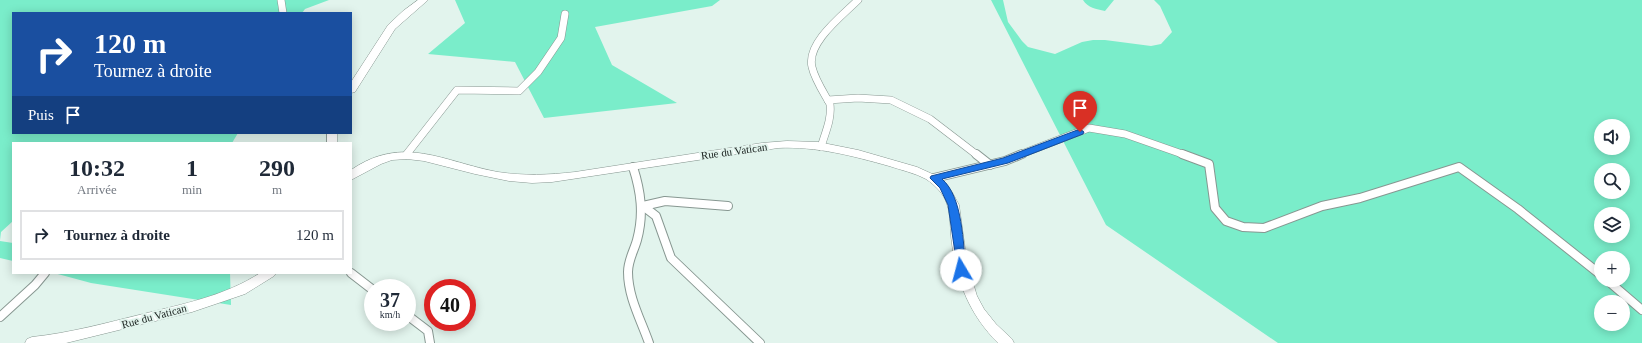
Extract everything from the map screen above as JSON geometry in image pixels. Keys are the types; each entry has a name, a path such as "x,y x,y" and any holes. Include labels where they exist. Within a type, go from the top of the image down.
{"street":[{"path":"281,0 283,12"},
{"path":"352,88 391,27 406,13 424,0"},
{"path":"821,147 832,110 810,63 812,53 817,43 858,0"},
{"path":"406,155 457,90 519,91 538,72 561,38 565,14"},
{"path":"828,100 858,98 891,100 930,119 990,165"},
{"path":"934,178 990,165 1089,128 1125,134 1209,164 1215,208 1226,221 1242,226 1264,228 1322,206 1360,198 1459,167 1518,209 1594,269"},
{"name":"Rue du Vatican","path":"352,175 374,162 390,157 406,155 524,179 563,178 784,144 808,144 883,160 925,173 934,178 949,194 952,205 961,270 966,287 972,300 989,325 1007,343"},
{"path":"634,167 641,191 643,206 640,230 635,249 628,263 629,285 650,343"},
{"path":"643,206 665,201 728,206"},
{"path":"643,206 656,216 672,258 760,343"},
{"path":"0,317 35,286 44,274"},
{"name":"Rue du Vatican","path":"32,343 109,328 209,301 242,290 268,274"},
{"path":"352,274 364,283"},
{"path":"1615,287 1642,310"},
{"path":"416,322 428,331 430,343"}],"green space":[{"path":"0,0 329,0 305,9 303,12 12,12 12,134 237,134 233,142 12,142 12,222 1,232 0,240"},
{"path":"455,0 720,0 712,6 595,27 612,65 677,103 544,118 515,62 428,54 465,23"},
{"path":"991,0 1003,0 1008,22 1028,47 1055,54 1082,42 1093,40 1105,40 1151,46 1161,44 1172,32 1160,6 1154,0 1642,0 1642,343 1278,343 1106,225"},
{"path":"1083,0 1114,0 1105,11 1095,9"},
{"path":"0,241 12,243 12,261 0,258"},
{"path":"58,274 230,274 231,305 91,283"}],"route":[{"path":"961,270 952,205 949,194 934,178 990,165 1080,132"}]}
